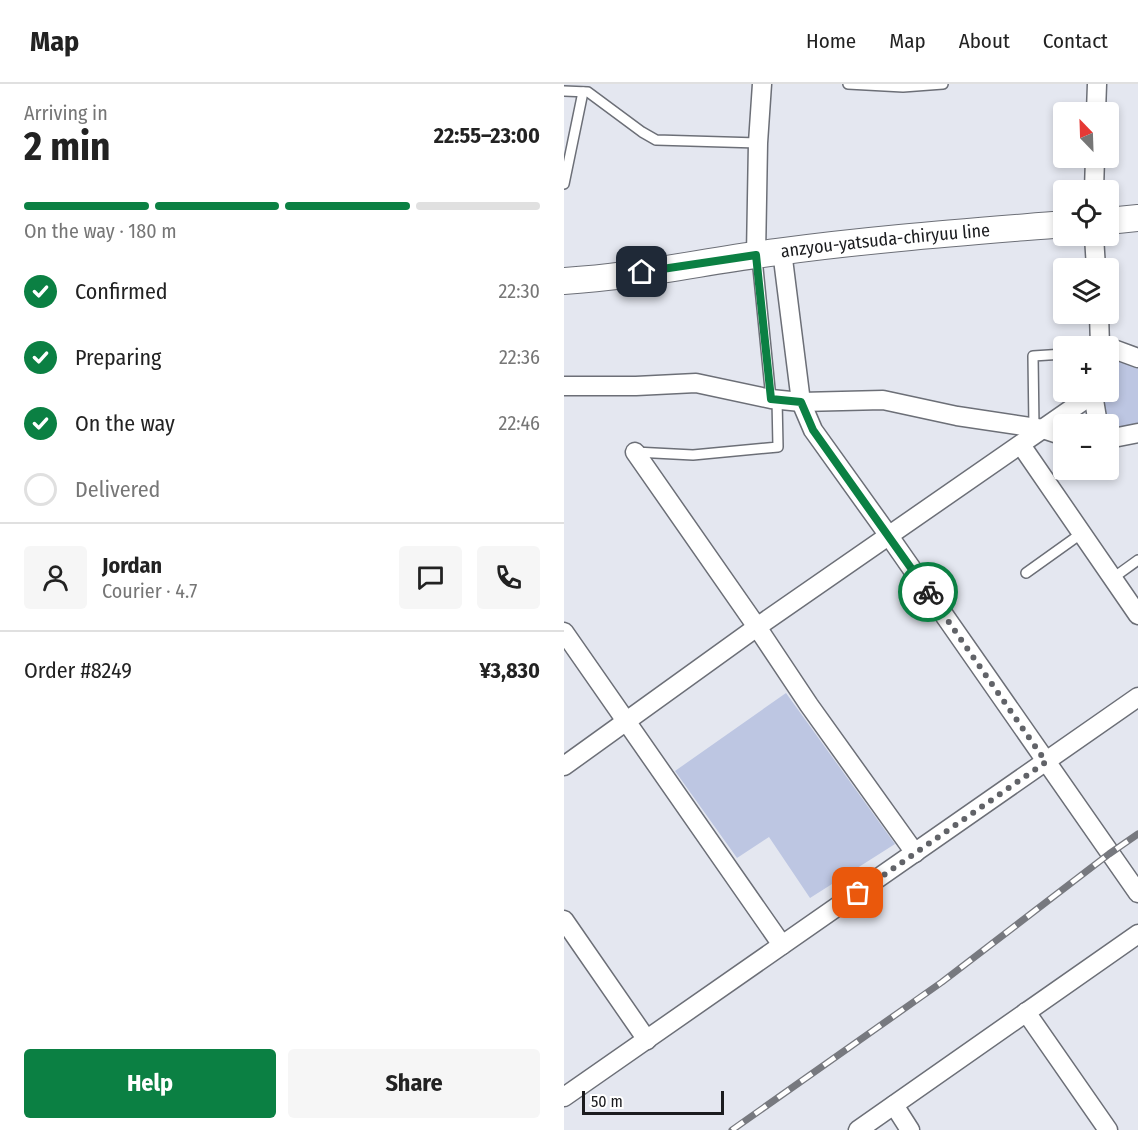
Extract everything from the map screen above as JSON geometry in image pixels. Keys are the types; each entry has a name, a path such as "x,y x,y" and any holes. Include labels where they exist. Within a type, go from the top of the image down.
{"main road":[{"path":"1119,220 1138,218"},
{"name":"anzyou-yatsuda-chiryuu line","path":"564,280 596,279 782,251 927,235 1053,225"}],"street":[{"path":"756,255 758,143 762,84"},
{"path":"1096,102 1097,84"},
{"path":"782,251 801,402 813,430 1138,893"},
{"path":"1119,351 1138,358"},
{"path":"564,386 696,383 774,399 801,402 883,400 1053,433"},
{"path":"564,766 757,627 1021,445 1038,429 1080,402"},
{"path":"1119,437 1138,433"},
{"path":"1021,445 1138,615"},
{"path":"635,452 809,705 915,853"},
{"path":"564,632 782,945"},
{"path":"564,1097 1138,697"},
{"path":"564,920 647,1040"},
{"path":"858,1130 1138,934"},
{"path":"1026,1012 1108,1130"},
{"path":"894,1105 910,1130"}],"lane":[{"path":"848,84 903,87 943,84"},
{"path":"564,91 588,92 656,140 758,143"},
{"path":"564,184 583,92"},
{"path":"635,452 693,454 778,447 756,255"},
{"path":"1038,429 1033,356 1053,355"},
{"path":"1026,573 1082,533"},
{"path":"1113,578 1138,560"}],"shaded area":[{"path":"1119,356 1138,363 1138,428 1119,432 1119,414 1105,414 1103,402 1119,402"},
{"path":"786,693 895,844 810,898 769,837 737,858 675,771"}],"railway":[{"path":"732,1130 942,982 1138,834"}],"way so far":[{"path":"858,893 1046,762 928,592"}],"route":[{"path":"642,272 756,255 771,399 801,402 813,430 928,592"}]}
